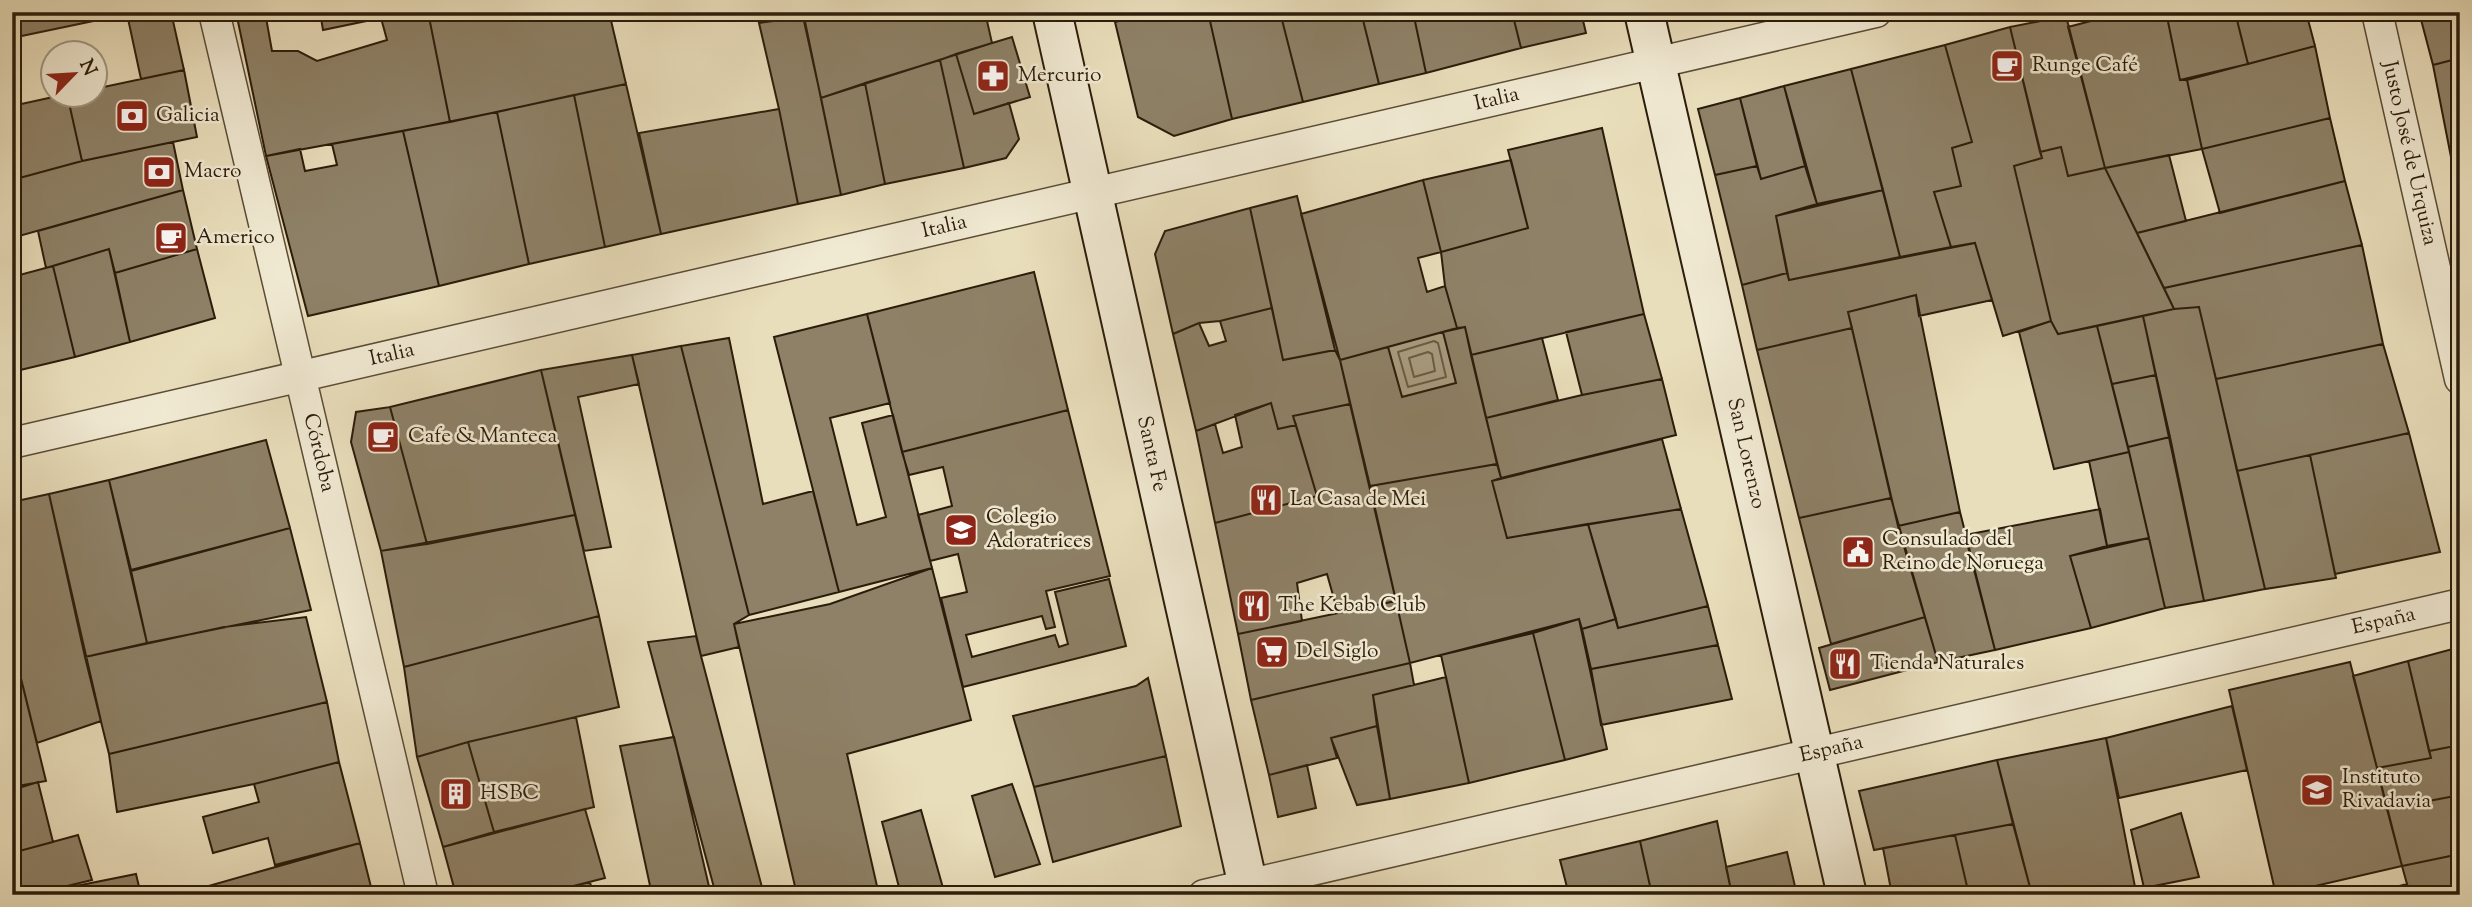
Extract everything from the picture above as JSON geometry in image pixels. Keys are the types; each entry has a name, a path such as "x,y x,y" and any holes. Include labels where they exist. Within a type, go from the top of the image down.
{"main road":[{"name":"Santa Fe","path":"1052,12 1249,890"},
{"name":"San Lorenzo","path":"1644,12 1847,895"}],"street":[{"name":"Córdoba","path":"214,12 423,895"},
{"name":"Italia","path":"12,443 1877,12"},
{"name":"Justo José de Urquiza","path":"2377,12 2460,379"},
{"name":"España","path":"1204,895 1249,890 1814,754 2460,604"}],"water":[{"path":"1443,332 1456,383 1402,397 1388,347"}],"building":[{"path":"12,12 171,12 184,70 141,79 127,14 12,38"},
{"path":"236,12 265,12 272,51 298,51 317,61 387,40 381,18 323,30 320,12 428,12 450,122 266,156"},
{"path":"428,12 609,12 626,84 450,122"},
{"path":"756,12 802,12 804,17 759,23"},
{"path":"802,12 985,12 992,43 821,98"},
{"path":"1112,12 1153,12 1115,22"},
{"path":"1153,12 1208,12 1232,119 1174,136 1138,117 1115,22"},
{"path":"1208,12 1280,12 1303,102 1232,119"},
{"path":"1280,12 1361,12 1379,84 1303,102"},
{"path":"1361,12 1413,12 1426,73 1379,84"},
{"path":"1413,12 1512,12 1521,48 1426,73"},
{"path":"1512,12 1581,12 1586,33 1521,48"},
{"path":"2125,12 2166,12 2180,80 2187,80 2202,149 2105,168 2068,27"},
{"path":"2166,12 2235,12 2248,64 2180,80"},
{"path":"2235,12 2306,12 2315,46 2248,64"},
{"path":"2419,12 2460,12 2460,58 2433,65"},
{"path":"2066,16 2105,168 2068,176 2061,147 2040,152 2010,27"},
{"path":"804,17 841,195 798,204 759,23"},
{"path":"2010,27 2042,158 2014,166 2051,321 2003,336 1975,243 1951,247 1934,192 1961,186 1952,148 1972,142 1945,45"},
{"name":"Mercurio","path":"1012,37 1030,97 974,114 956,54"},
{"path":"1945,45 1972,142 1952,148 1961,186 1934,192 1951,247 1900,257 1851,69"},
{"path":"2315,46 2330,118 2202,149 2187,80"},
{"path":"956,54 974,114 1009,103 1019,139 1006,158 964,168 940,60"},
{"path":"2460,58 2460,155 2451,157 2433,65"},
{"path":"940,60 964,168 885,184 865,83"},
{"path":"1851,69 1883,190 1817,204 1784,86"},
{"name":"Galicia","path":"184,70 197,137 82,161 70,108 108,108 108,86"},
{"path":"865,83 885,184 841,195 821,98"},
{"path":"626,84 661,234 605,247 574,95"},
{"path":"1784,86 1805,166 1761,179 1740,98"},
{"path":"574,95 605,247 529,264 497,112"},
{"path":"1740,98 1757,166 1715,175 1698,109"},
{"path":"38,100 38,108 70,108 82,161 12,180 12,106"},
{"path":"779,109 798,204 661,234 639,133"},
{"path":"497,112 529,264 439,286 403,131"},
{"path":"2330,118 2345,181 2220,213 2202,149"},
{"path":"1602,128 1644,314 1471,355 1465,327 1457,328 1445,286 1441,252 1528,228 1508,150"},
{"path":"403,131 439,286 308,316 266,156 300,149 305,171 337,165 332,144"},
{"path":"173,142 183,190 12,238 12,180 82,161"},
{"path":"2061,147 2068,176 2105,168 2174,309 2058,334 2051,321 2014,166 2042,158 2040,152"},
{"path":"2169,155 2186,221 2137,233 2105,168"},
{"path":"2460,155 2460,198 2451,157"},
{"path":"1511,160 1528,228 1441,252 1423,180"},
{"path":"1757,166 1761,179 1805,166 1817,204 1776,216 1787,273 1742,285 1715,175"},
{"path":"1423,180 1441,252 1418,258 1427,292 1445,286 1457,328 1340,360 1301,214"},
{"path":"2345,181 2362,245 2164,288 2137,233"},
{"path":"183,190 197,249 115,273 109,249 46,268 38,231"},
{"path":"1883,190 1900,257 1789,280 1776,216"},
{"path":"1297,196 1335,350 1283,360 1250,208"},
{"path":"1250,208 1272,308 1220,321 1199,323 1173,334 1155,254 1165,231"},
{"path":"1975,243 1992,300 1919,316 1916,295 1848,312 1852,328 1757,350 1742,285 1787,273 1789,280"},
{"path":"2362,245 2383,344 2216,379 2199,307 2174,309 2164,288"},
{"path":"109,249 130,342 75,357 53,266"},
{"path":"197,249 215,318 130,342 115,273"},
{"path":"53,266 75,357 16,371 12,352 12,277"},
{"path":"1034,272 1068,410 902,452 867,314"},
{"path":"1916,295 1960,512 1898,526 1848,312"},
{"path":"2199,307 2265,589 2204,601 2143,316"},
{"path":"1272,308 1283,360 1335,350 1340,360 1350,404 1293,416 1296,425 1278,429 1271,403 1196,431 1173,334 1199,323 1209,346 1226,341 1220,321"},
{"path":"867,314 890,403 830,418 857,525 886,517 862,423 893,415 932,568 839,592 774,337"},
{"path":"1644,314 1662,379 1582,395 1566,332"},
{"path":"2143,316 2156,375 2112,384 2097,326"},
{"path":"2051,321 2058,334 2097,326 2129,452 2054,469 2019,332"},
{"path":"1465,327 1497,464 1370,486 1340,360 1388,347 1402,397 1456,383 1443,332"},
{"path":"1852,328 1891,498 1799,518 1757,350"},
{"path":"729,338 763,504 813,491 839,592 749,615 681,346"},
{"path":"1542,338 1558,400 1486,418 1471,355"},
{"path":"2383,344 2409,433 2237,471 2216,379"},
{"path":"681,346 749,615 734,624 739,647 701,656 632,355"},
{"path":"632,355 639,384 578,397 611,547 584,551 541,370"},
{"path":"541,370 575,515 427,544 390,407"},
{"path":"2156,375 2170,437 2128,447 2112,384"},
{"path":"1662,379 1676,435 1501,478 1486,418"},
{"path":"1271,403 1278,429 1296,425 1317,496 1215,523 1196,431 1215,424 1223,453 1242,447 1235,415"},
{"path":"1350,404 1396,601 1338,613 1327,574 1297,583 1302,621 1238,634 1215,523 1317,496 1293,416"},
{"path":"390,407 427,544 381,551 351,442 356,412"},
{"path":"1068,410 1110,576 1046,591 1055,627 1046,629 1042,616 966,635 972,657 1055,635 1059,647 1068,644 1055,592 1109,579 1126,646 963,687 941,598 967,592 958,554 930,561 918,515 952,506 943,467 909,475 902,452"},
{"path":"2409,433 2440,552 2335,574 2310,455"},
{"path":"2170,437 2204,601 2165,608 2128,447"},
{"path":"1662,439 1681,509 1507,538 1492,481"},
{"path":"266,440 290,528 131,570 109,480"},
{"path":"2129,452 2149,538 2107,546 2089,461"},
{"path":"2310,455 2336,578 2265,589 2237,471"},
{"path":"1497,464 1501,478 1492,481 1507,538 1588,524 1616,619 1582,629 1579,619 1410,663 1370,486"},
{"path":"109,480 147,643 85,657 49,494"},
{"path":"49,494 101,721 37,743 12,642 12,502"},
{"path":"1891,498 1925,617 1831,644 1799,518"},
{"path":"1681,509 1708,606 1618,628 1588,524"},
{"path":"2100,509 2107,546 2070,556 2091,628 1995,650 1965,535"},
{"path":"1960,512 1995,650 1938,662 1898,526"},
{"path":"575,515 599,616 404,667 381,551"},
{"path":"290,528 311,610 147,643 131,571"},
{"path":"2149,538 2165,608 2091,628 2070,556"},
{"path":"932,568 971,720 847,754 879,895 797,895 734,624 830,604"},
{"path":"1396,601 1410,663 1251,700 1238,634"},
{"path":"1708,606 1718,645 1591,669 1582,629 1616,619 1618,628"},
{"path":"599,616 619,707 468,742 417,757 404,667"},
{"path":"306,617 327,702 109,754 85,657 224,627"},
{"path":"1925,617 1938,662 1830,690 1819,648"},
{"path":"1579,619 1607,749 1565,760 1533,633"},
{"path":"1533,633 1565,760 1469,783 1441,655"},
{"path":"696,636 764,895 716,895 648,642"},
{"path":"12,642 46,781 12,787"},
{"path":"1718,645 1732,699 1601,725 1591,669"},
{"path":"2460,647 2460,745 2429,751 2408,661"},
{"path":"2408,661 2431,758 2377,768 2353,676"},
{"name":"Instituto Rivadavia","path":"2350,662 2402,866 2276,895 2229,690"},
{"path":"1410,663 1414,685 1373,695 1377,726 1331,738 1337,758 1269,775 1251,700"},
{"path":"1446,677 1469,783 1390,799 1373,695"},
{"path":"1148,678 1166,756 1034,787 1013,716 1136,686"},
{"path":"327,702 339,762 254,784 117,812 109,754"},
{"path":"2232,706 2247,770 2119,798 2106,738"},
{"path":"576,717 594,807 494,832 468,742"},
{"path":"1377,726 1390,799 1357,805 1331,738"},
{"path":"674,737 711,895 652,895 620,746"},
{"path":"2106,738 2136,892 2123,895 2032,895 1997,760"},
{"name":"HSBC","path":"468,742 494,832 443,847 417,757"},
{"path":"2460,745 2460,795 2387,809 2377,768 2431,758 2429,751"},
{"path":"1166,756 1181,826 1053,862 1034,787"},
{"path":"1997,760 2013,824 1874,850 1859,791"},
{"path":"339,762 360,843 275,865 268,838 213,853 203,817 259,802 254,784"},
{"path":"1307,765 1316,808 1278,817 1269,775"},
{"path":"38,782 53,842 12,853 12,790"},
{"path":"1012,784 1040,864 995,877 972,796"},
{"path":"2460,795 2460,854 2402,866 2387,809"},
{"path":"585,809 605,878 538,895 456,895 443,847"},
{"path":"921,810 945,895 901,895 882,822"},
{"path":"2181,813 2199,877 2144,888 2131,830"},
{"path":"1717,821 1732,895 1652,895 1640,841"},
{"path":"2013,824 2032,895 1969,895 1955,835"},
{"path":"78,835 92,880 30,895 12,895 12,853"},
{"path":"1955,835 1969,895 1892,895 1883,848"},
{"path":"1640,841 1652,895 1569,895 1560,860"},
{"path":"360,843 373,895 177,895"},
{"path":"1787,852 1797,895 1732,895 1726,867"},
{"path":"2460,854 2460,895 2410,895 2402,866"},
{"path":"136,874 141,895 73,895 71,887"},
{"path":"590,882 593,895 538,895"},
{"path":"2407,884 2410,895 2365,895"},
{"path":"71,887 73,895 50,895"}],"place":[{"name":"Runge Café","path":"2007,66"},
{"name":"Mercurio","path":"993,76"},
{"name":"Galicia","path":"132,116"},
{"name":"Macro","path":"159,172"},
{"name":"Americo","path":"171,238"},
{"name":"Cafe & Manteca","path":"383,437"},
{"name":"La Casa de Mei","path":"1266,500"},
{"name":"Colegio Adoratrices","path":"961,530"},
{"name":"Consulado del Reino de Noruega","path":"1858,552"},
{"name":"The Kebab Club","path":"1254,606"},
{"name":"Del Siglo","path":"1272,652"},
{"name":"Tienda Naturales","path":"1845,664"},
{"name":"Instituto Rivadavia","path":"2317,790"},
{"name":"HSBC","path":"456,794"}]}
